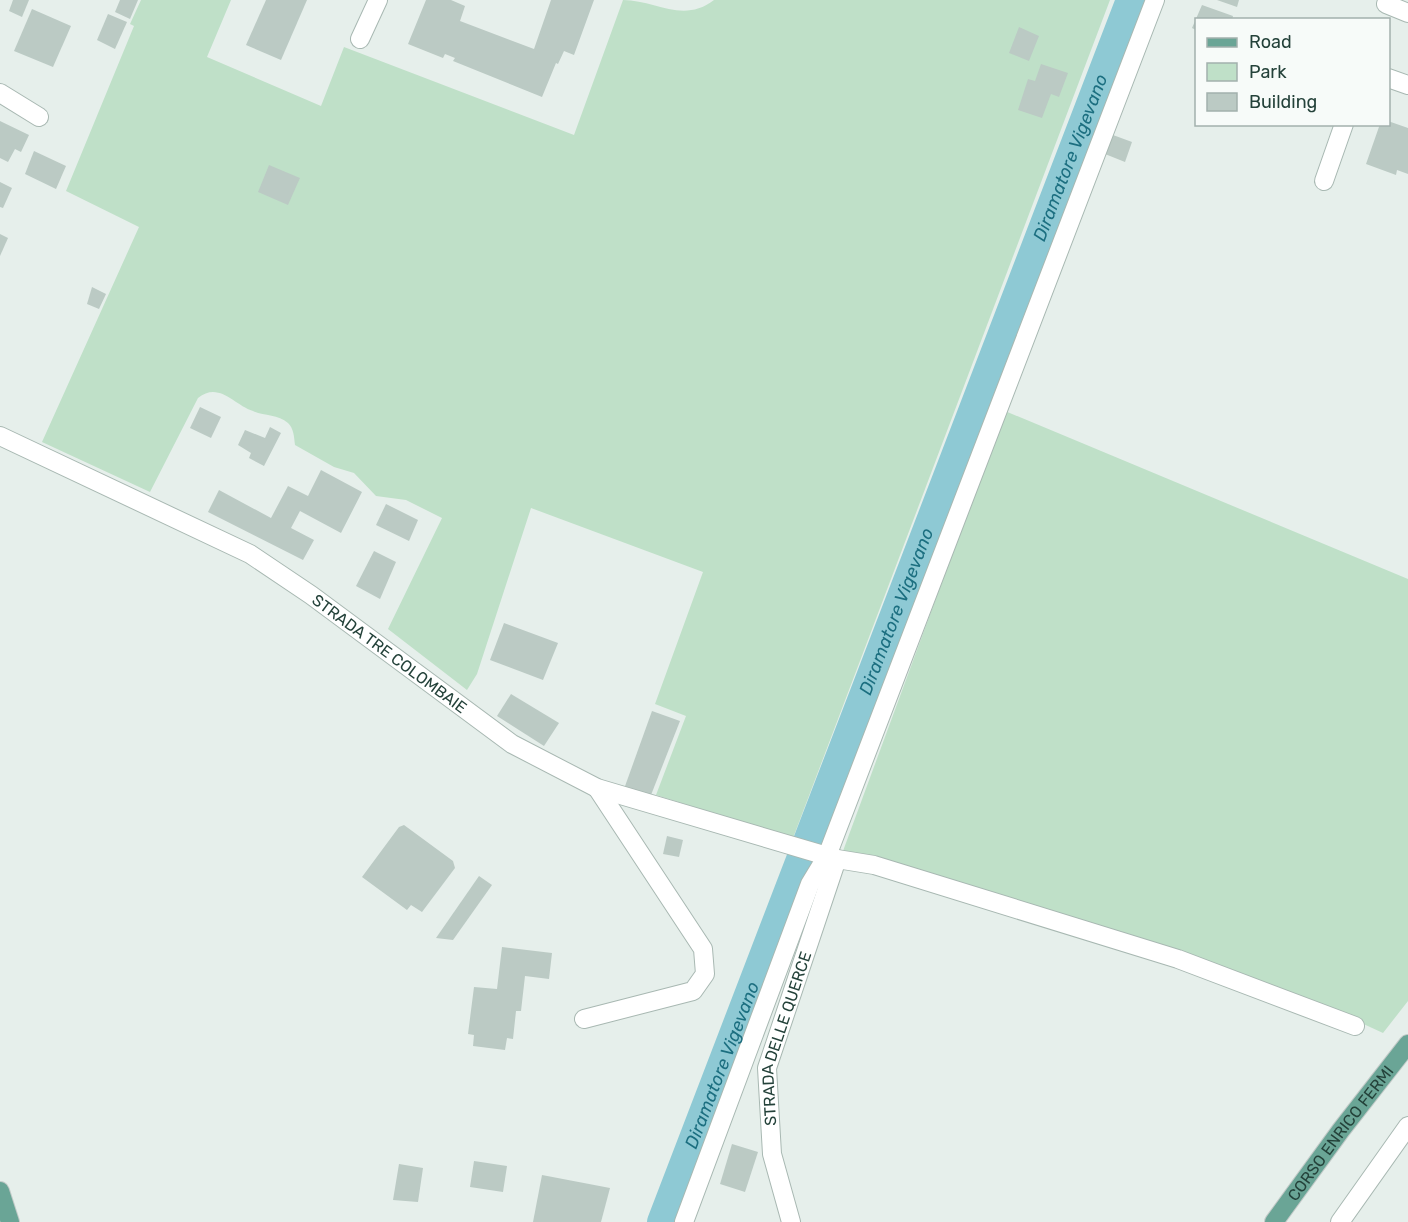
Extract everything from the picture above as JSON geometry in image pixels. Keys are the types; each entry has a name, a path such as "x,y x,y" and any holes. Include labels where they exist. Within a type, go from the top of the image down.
{"main road":[{"name":"CORSO ENRICO FERMI","path":"1274,1222 1408,1044"},
{"path":"0,1191 10,1222"}],"street":[{"path":"360,39 378,0"},
{"path":"684,1222 810,884 828,857 1155,0"},
{"path":"1384,8 1408,13"},
{"path":"1390,78 1408,85"},
{"path":"0,93 39,117"},
{"path":"1324,181 1343,126"},
{"name":"STRADA TRE COLOMBAIE","path":"0,436 250,554 311,595 512,744 597,788 828,857 874,865 1178,959 1355,1026"},
{"path":"584,1019 693,991 705,974 703,949 597,788"},
{"name":"STRADA DELLE QUERCE","path":"791,1222 772,1154 767,1068 828,857"},
{"path":"1340,1222 1408,1126"}],"green space":[{"path":"141,0 231,0 207,57 321,106 344,47 574,135 623,0 680,11 703,7 714,0 1110,0 793,838 656,795 686,716 655,704 703,572 531,508 477,674 467,690 388,629 442,518 406,500 376,496 354,473 334,467 295,445 291,428 284,420 253,411 220,393 206,393 198,398 150,492 42,442 139,227 66,191 134,26 130,24"},
{"path":"1005,411 1408,579 1408,1001 1383,1033 1344,1015 881,860 843,851"}],"building":[{"path":"13,0 29,0 22,17 9,11"},
{"path":"120,0 138,0 130,19 115,12"},
{"path":"266,0 307,0 281,60 246,45"},
{"path":"426,0 451,0 465,6 460,21 534,49 551,0 594,0 574,55 564,51 558,64 556,63 542,97 453,61 455,58 445,54 443,58 408,44"},
{"path":"1217,0 1239,0 1237,7"},
{"path":"1202,5 1233,16 1232,18 1196,18"},
{"path":"32,9 71,26 53,67 14,51"},
{"path":"108,14 127,22 115,49 97,40"},
{"path":"1019,27 1039,36 1029,61 1009,53"},
{"path":"1041,64 1068,73 1059,97 1051,94 1042,118 1018,110 1028,79 1035,81"},
{"path":"0,121 29,135 21,152 15,149 8,162 0,158"},
{"path":"1390,122 1408,128 1408,174 1397,170 1396,175 1366,164 1379,126 1390,126"},
{"path":"1113,135 1132,142 1125,162 1105,154"},
{"path":"34,151 66,166 56,189 25,174"},
{"path":"269,165 300,178 288,205 258,192"},
{"path":"0,182 12,188 3,208 0,207"},
{"path":"0,234 8,238 0,256"},
{"path":"92,287 106,294 99,309 87,304"},
{"path":"200,407 221,417 211,438 190,428"},
{"path":"270,427 281,433 264,466 249,458 251,453 238,445 245,430 265,438"},
{"path":"321,470 362,492 341,533 300,511 291,528 314,540 303,560 208,512 219,490 271,518 288,486 308,496"},
{"path":"386,504 418,520 409,541 376,525"},
{"path":"374,551 396,562 380,599 356,586"},
{"path":"504,623 558,643 543,680 490,660"},
{"path":"511,694 559,723 544,746 497,716"},
{"path":"652,711 680,721 651,795 624,789"},
{"path":"404,825 453,861 455,868 422,912 411,905 407,910 362,877 399,827"},
{"path":"667,836 683,840 679,857 663,854"},
{"path":"479,876 492,885 453,940 436,938"},
{"path":"502,947 552,953 549,979 525,976 521,1011 516,1011 513,1039 507,1038 505,1050 473,1046 474,1035 468,1034 474,987 497,989"},
{"path":"732,1144 758,1152 745,1192 720,1184"},
{"path":"474,1161 507,1166 503,1192 470,1187"},
{"path":"399,1164 423,1168 418,1202 393,1200"},
{"path":"542,1175 610,1188 601,1222 533,1222"}],"waterway":[{"name":"Diramatore Vigevano","path":"662,1222 1131,0"}]}
